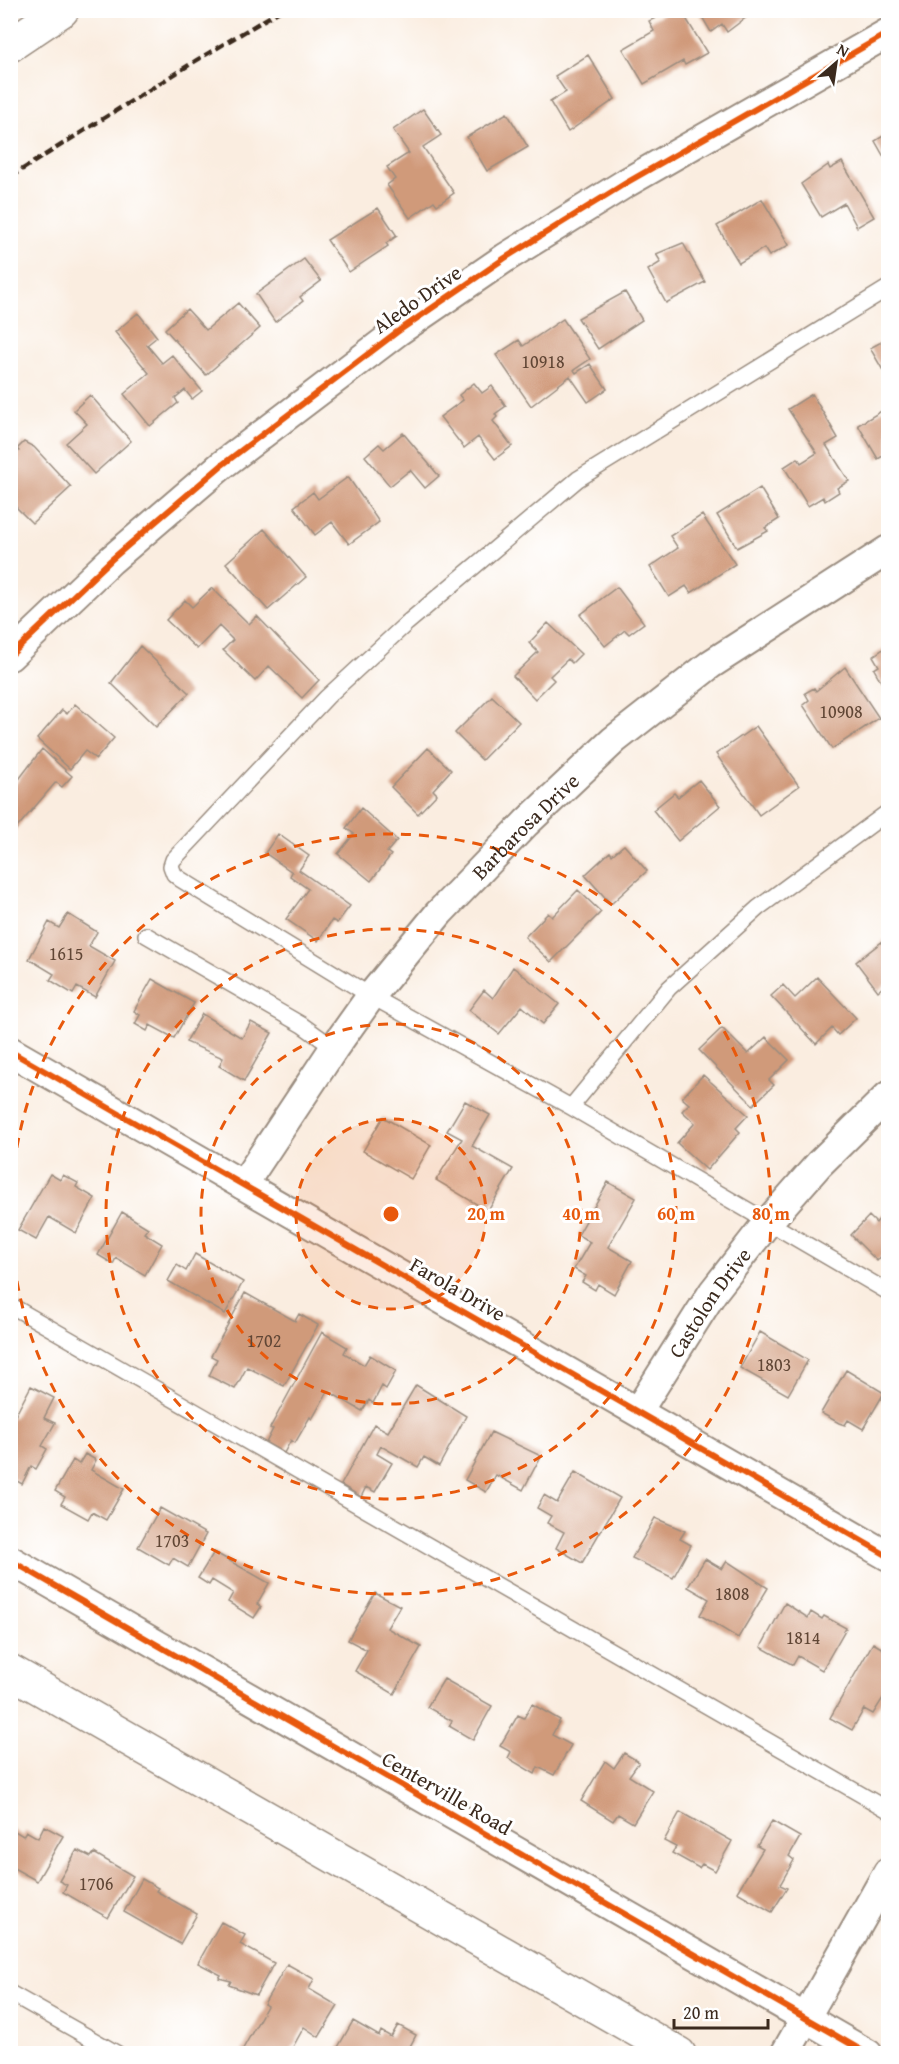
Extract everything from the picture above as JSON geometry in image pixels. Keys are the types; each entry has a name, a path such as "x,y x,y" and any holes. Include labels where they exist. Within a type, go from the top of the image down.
{"street":[{"path":"10,45 62,10"},
{"name":"Aledo Drive","path":"10,656 111,560 222,465 396,332 505,258 606,196 888,33"},
{"name":"Barbarosa Drive","path":"243,1185 371,996 447,905 526,823 614,740 711,664 888,550"},
{"name":"Farola Drive","path":"10,1051 888,1556"},
{"name":"Castolon Drive","path":"638,1411 712,1292 767,1222 819,1164 888,1096"},
{"name":"Centerville Road","path":"10,1560 868,2054"},
{"path":"10,1671 679,2054"},
{"path":"785,2054 888,1872"}],"lane":[{"path":"888,288 578,479 406,623 327,697 173,860 171,866 174,874 180,879 371,996 571,1107 888,1292"},
{"path":"571,1107 669,988 758,908 888,812"},
{"path":"146,935 302,1025 334,1048"},
{"path":"10,1305 888,1810"},
{"path":"10,1993 118,2054"}],"building":[{"path":"672,10 681,10 707,53 685,65 683,61 644,84 623,49 654,31 649,21"},
{"path":"698,10 751,10 752,13 727,32 722,24 711,32"},
{"path":"588,55 615,99 568,132 550,102 566,92 555,76"},
{"path":"423,109 441,135 423,147 454,193 437,205 434,201 410,218 387,185 395,179 387,167 409,153 393,130"},
{"path":"507,113 528,147 487,171 467,137"},
{"path":"888,133 888,164 875,141"},
{"path":"842,162 874,217 857,227 844,203 821,217 801,184 828,165 830,169"},
{"path":"762,199 789,245 769,256 764,248 739,263 717,226"},
{"path":"378,208 397,236 386,243 388,246 349,272 327,240"},
{"path":"683,243 705,282 666,303 648,270 661,262 656,254"},
{"path":"304,259 321,281 300,297 303,301 275,322 256,294"},
{"path":"625,292 642,320 598,349 578,318"},
{"path":"238,303 260,328 206,375 165,329 187,309 206,330"},
{"path":"138,313 157,337 147,345 162,363 172,355 202,391 192,399 185,390 175,398 178,403 150,426 124,394 149,373 115,332"},
{"path":"563,319 590,359 574,370 576,373 590,364 607,389 588,402 570,376 531,406 496,355 519,340 523,346"},
{"path":"887,339 888,341 888,379 870,348"},
{"path":"474,383 482,393 492,386 506,406 495,414 497,417 493,421 512,446 495,459 478,437 464,448 440,417 463,400 459,395"},
{"path":"812,394 838,438 826,445 849,481 837,488 839,492 825,501 823,497 808,506 784,467 798,458 801,463 817,453 788,409"},
{"path":"90,395 131,441 94,474 66,443 87,424 74,410"},
{"path":"888,407 888,453 878,459 858,425"},
{"path":"403,433 439,476 425,488 410,470 390,486 365,456 379,444 384,449"},
{"path":"24,442 34,447 71,487 32,523 10,501 12,490 10,476 14,473 10,469 10,459 19,451 17,449"},
{"path":"348,477 379,522 349,544 332,522 315,535 294,507 313,492 318,499"},
{"path":"760,488 779,519 765,528 768,531 737,548 717,515"},
{"path":"702,515 735,564 691,593 686,586 669,597 650,567 678,548 670,536"},
{"path":"264,529 306,577 268,610 226,563"},
{"path":"617,587 644,623 629,634 625,630 605,646 580,615"},
{"path":"212,588 249,624 257,616 319,680 302,698 269,666 255,681 223,650 233,640 219,626 197,649 166,620 185,600 192,607"},
{"path":"548,623 581,654 572,663 568,659 550,676 554,680 535,699 513,676 538,652 529,643"},
{"path":"140,646 189,693 156,727 111,683"},
{"path":"888,646 888,694 874,669 879,666 873,656"},
{"path":"845,667 879,718 832,749 803,705 809,700 805,693 814,688 816,691"},
{"path":"492,696 519,722 482,760 455,733"},
{"path":"75,704 114,738 96,759 85,751 70,769 37,739 62,710 67,714"},
{"path":"756,726 799,786 759,815 716,754"},
{"path":"428,748 451,770 433,790 437,794 418,814 391,787"},
{"path":"42,749 72,776 62,787 56,782 15,830 10,826 10,791"},
{"path":"699,780 720,806 678,841 653,810 674,793 678,797"},
{"path":"361,808 397,840 387,852 391,855 371,881 338,854 354,834 346,828"},
{"path":"278,834 309,856 299,870 350,906 337,923 332,920 318,941 286,919 308,889 290,876 292,872 265,853"},
{"path":"624,845 647,871 611,904 585,875 610,852 612,855"},
{"path":"578,890 601,912 551,962 525,937 548,913 552,917"},
{"path":"68,914 97,932 89,946 115,961 95,997 77,987 73,994 50,980 54,974 29,959 49,922 59,928"},
{"path":"888,937 888,983 878,991 856,962"},
{"path":"513,967 559,1004 543,1024 522,1006 499,1034 469,1010 484,990 493,998"},
{"path":"817,977 856,1018 838,1035 832,1028 816,1044 771,996 783,985 795,998"},
{"path":"152,979 194,1003 174,1038 150,1025 147,1031 135,1024 140,1015 134,1011"},
{"path":"202,1014 242,1038 251,1022 272,1033 244,1081 219,1066 223,1058 186,1042"},
{"path":"722,1028 748,1054 766,1037 789,1060 769,1080 774,1085 753,1105 699,1050"},
{"path":"703,1075 748,1115 736,1128 740,1132 707,1170 677,1143 695,1123 682,1111 689,1104 682,1098"},
{"path":"465,1101 490,1115 472,1146 513,1169 488,1211 436,1180 462,1139 447,1131"},
{"path":"383,1117 431,1145 411,1179 363,1151"},
{"path":"50,1174 60,1180 63,1175 78,1183 76,1187 95,1198 76,1233 49,1217 36,1240 18,1230"},
{"path":"608,1182 636,1198 608,1247 632,1261 614,1294 598,1284 595,1290 582,1282 586,1276 574,1269 590,1242 578,1235"},
{"path":"888,1208 888,1249 877,1261 851,1235 869,1216 876,1223"},
{"path":"122,1212 148,1228 144,1233 162,1244 145,1275 116,1258 113,1264 98,1255"},
{"path":"195,1254 243,1282 225,1314 168,1281 177,1265 186,1271"},
{"path":"245,1293 295,1321 299,1314 318,1325 284,1386 247,1367 235,1389 209,1376 217,1359 211,1356"},
{"path":"322,1332 347,1347 344,1353 364,1365 370,1355 396,1371 386,1389 382,1386 373,1403 369,1400 362,1411 328,1391 295,1443 291,1440 284,1453 266,1443 273,1429 270,1428"},
{"path":"760,1332 808,1360 788,1395 740,1368"},
{"path":"846,1370 884,1393 863,1429 848,1420 845,1425 821,1413"},
{"path":"416,1385 466,1416 439,1466 424,1457 418,1467 381,1446 377,1454 392,1463 375,1492 366,1487 361,1497 341,1485 374,1424 388,1432"},
{"path":"31,1386 54,1398 44,1418 55,1423 42,1446 47,1449 36,1469 31,1466 22,1484 10,1477 10,1416 14,1418"},
{"path":"491,1432 541,1456 523,1490 496,1475 486,1492 465,1480"},
{"path":"85,1454 96,1460 91,1470 124,1489 106,1520 92,1512 88,1519 61,1504 65,1497 55,1491 73,1460 79,1464"},
{"path":"575,1472 620,1498 582,1563 556,1548 564,1532 547,1523 551,1516 537,1508 544,1495 557,1503"},
{"path":"160,1508 206,1534 188,1567 173,1558 169,1565 138,1547"},
{"path":"655,1518 685,1531 680,1539 691,1545 673,1578 632,1558"},
{"path":"214,1552 269,1583 257,1604 261,1607 254,1618 228,1602 233,1593 212,1580 209,1585 198,1578"},
{"path":"705,1559 722,1569 727,1561 768,1588 738,1638 700,1615 709,1599 688,1587"},
{"path":"375,1593 400,1606 387,1628 421,1647 394,1694 355,1671 367,1650 348,1640"},
{"path":"785,1603 808,1618 811,1612 846,1628 822,1670 798,1656 793,1665 761,1647"},
{"path":"873,1643 888,1652 888,1702 883,1698 873,1714 864,1709 852,1730 830,1718"},
{"path":"444,1679 492,1706 473,1740 449,1726 452,1721 427,1707"},
{"path":"532,1704 560,1720 552,1735 571,1745 554,1775 538,1767 535,1774 508,1758 511,1752 500,1746 518,1715 524,1718"},
{"path":"624,1753 639,1762 629,1776 653,1791 633,1823 618,1814 613,1821 581,1801 605,1761 614,1768"},
{"path":"680,1812 732,1841 715,1871 702,1864 699,1868 672,1853 676,1847 664,1841"},
{"path":"772,1821 800,1837 789,1856 794,1860 780,1885 787,1888 772,1912 737,1892 763,1849 757,1846"},
{"path":"44,1826 63,1836 37,1881 10,1866 10,1828 23,1836 26,1831 38,1838"},
{"path":"77,1850 91,1857 94,1853 133,1876 108,1918 63,1892 67,1885 59,1881"},
{"path":"142,1879 158,1888 156,1891 197,1914 180,1944 124,1912"},
{"path":"221,1922 245,1935 240,1944 274,1963 256,1995 229,1985 231,1981 219,1978 221,1975 198,1963"},
{"path":"287,1964 314,1979 309,1989 338,2006 319,2037 304,2027 289,2054 240,2054 267,2006 264,2004"},
{"path":"353,2021 379,2036 381,2031 391,2037 398,2025 416,2035 406,2054 345,2054 337,2049"}],"railway":[{"path":"10,177 281,10"}],"cycle path":[{"path":"10,656 111,560 222,465 397,332 505,258 626,183 888,33"},
{"path":"10,1051 888,1556"},
{"path":"10,1560 868,2054"}]}
